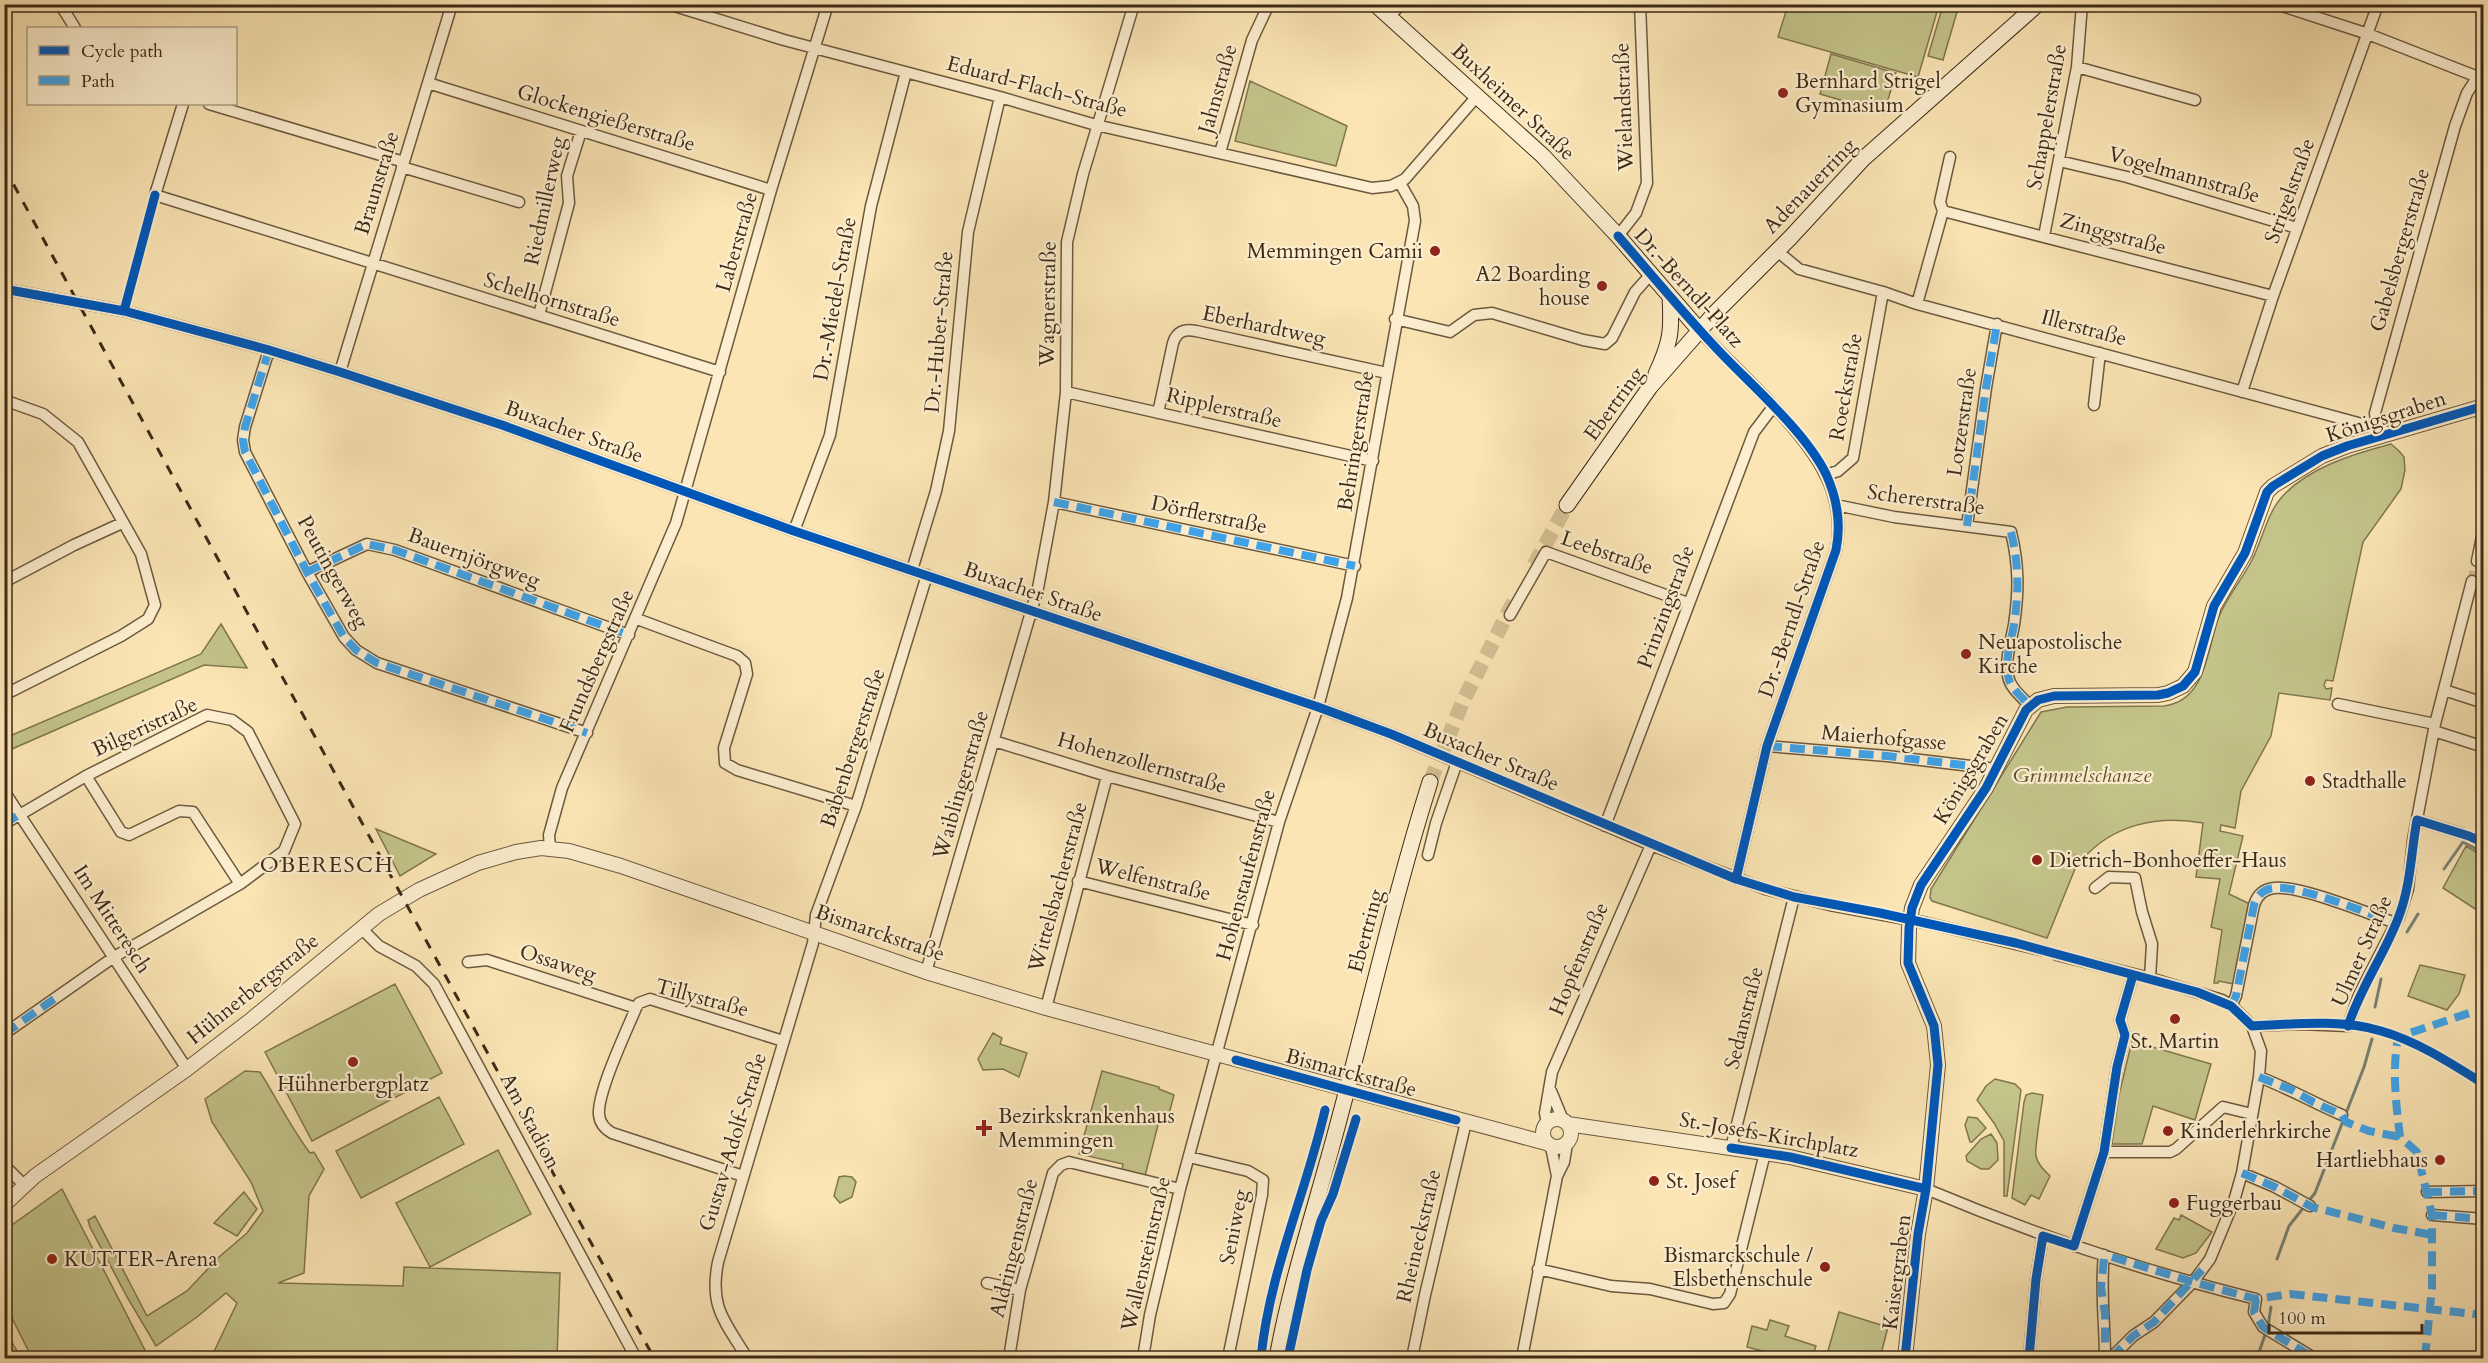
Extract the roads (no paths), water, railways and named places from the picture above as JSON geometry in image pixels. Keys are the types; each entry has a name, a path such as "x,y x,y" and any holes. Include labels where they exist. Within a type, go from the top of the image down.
{"main road":[{"name":"Buxheimer Straße","path":"1375,4 1543,156 1618,236"},
{"name":"Adenauerring","path":"1700,331 1863,159 2038,4"},
{"name":"Dr.-Berndl-Platz","path":"1618,236 1700,331"},
{"path":"1650,387 1667,350 1672,329 1670,296"},
{"name":"Ebertring","path":"1567,505 1650,387 1700,331"},
{"name":"Ebertring","path":"1277,1359 1298,1265 1328,1164 1385,936 1430,783"}],"street":[{"path":"60,4 74,27"},
{"name":"Braunstraße","path":"340,372 452,4"},
{"name":"Eduard-Flach-Straße","path":"668,4 815,48 1096,125 1372,188 1383,189 1400,183"},
{"name":"Laberstraße","path":"686,491 771,190 828,4"},
{"name":"Wagnerstraße","path":"1034,610 1054,502 1066,392 1067,242 1096,125 1134,4"},
{"name":"Jahnstraße","path":"1220,153 1252,40 1269,4"},
{"path":"1389,16 1401,4"},
{"name":"Wielandstraße","path":"1618,236 1636,213 1647,183 1640,4"},
{"name":"Schappelerstraße","path":"2044,236 2077,67 2082,4"},
{"path":"2276,4 2368,34 2480,78"},
{"name":"Strigelstraße","path":"2242,392 2273,296 2378,4"},
{"path":"2077,67 2194,100"},
{"name":"Gabelsbergerstraße","path":"2386,435 2376,421 2375,413 2455,126 2467,93 2480,78 2484,67"},
{"name":"Dr.-Miedel-Straße","path":"794,531 830,435 871,206 906,72"},
{"name":"Glockengießerstraße","path":"428,83 771,190"},
{"path":"1400,183 1478,96"},
{"name":"Dr.-Huber-Straße","path":"912,570 936,491 949,431 968,232 1000,97"},
{"name":"Schelhornstraße","path":"183,105 155,195 720,372"},
{"path":"212,105 519,202"},
{"name":"Riedmillerweg","path":"539,315 569,203 567,176 581,131"},
{"path":"1917,304 1942,211 1940,202 1950,157"},
{"name":"Vogelmannstraße","path":"2059,161 2127,177 2297,228"},
{"name":"Behringerstraße","path":"1318,707 1355,566 1395,319 1415,214 1400,183"},
{"name":"Zinggstraße","path":"1942,211 2273,296"},
{"name":"Illerstraße","path":"1777,251 1799,269 1883,292 1917,304 2362,424 2386,435"},
{"path":"1395,319 1450,332 1474,315 1492,313 1583,340 1605,344 1612,338 1635,292 1651,274"},
{"name":"Buxacher Straße","path":"4,289 124,311 269,350 501,425 794,531 1318,707 1457,762 1736,879 1794,897 1910,919 2041,950"},
{"name":"Roeckstraße","path":"1826,475 1838,471 1853,458 1883,292"},
{"name":"Lotzerstraße","path":"1967,526 1997,324"},
{"name":"Eberhardtweg","path":"1158,413 1173,343 1176,336 1183,331 1196,331 1388,373"},
{"name":"Dr.-Berndl-Platz","path":"1700,331 1733,365"},
{"name":"Peutingerweg","path":"269,350 243,440 246,452 307,572 344,637 356,650 377,663 587,733"},
{"path":"2094,405 2100,353"},
{"name":"Dr.-Berndl-Straße","path":"1733,365 1809,448 1826,475 1836,505 1839,534 1836,550 1767,746 1736,879"},
{"name":"Ripplerstraße","path":"1066,392 1373,461"},
{"path":"4,400 43,414 78,442 141,554 156,605 148,619 27,685 4,695"},
{"name":"Königsgraben","path":"1926,1189 1938,1050 1931,1015 1908,963 1910,919 1921,885 1986,788 2030,706 2038,700 2054,696 2158,695 2183,686 2195,672 2214,606 2245,553 2267,492 2286,477 2322,456 2348,446 2484,406"},
{"name":"Prinzingstraße","path":"1605,825 1754,432 1773,407"},
{"name":"Frundsbergstraße","path":"550,848 549,836 559,797 666,551 686,491"},
{"name":"Dörflerstraße","path":"1054,502 1355,566"},
{"name":"Schererstraße","path":"1836,505 1894,517 2011,532 2018,560 2018,576 2008,657 2008,676 2011,684 2030,706"},
{"path":"4,582 122,523"},
{"path":"2476,561 2484,527"},
{"name":"Bauernjörgweg","path":"307,572 367,544 395,550 630,635"},
{"name":"Leebstraße","path":"1510,615 1546,552 1688,603"},
{"name":"Babenbergerstraße","path":"813,932 816,915 856,806 927,575"},
{"name":"Ulmer Straße","path":"2253,1026 2348,1026 2359,995 2396,923 2408,889 2417,820 2435,727 2472,581"},
{"name":"Waiblingerstraße","path":"926,972 1034,610"},
{"path":"637,620 737,656 745,663 747,674 724,748 725,763 737,770 856,806"},
{"path":"2444,690 2484,703"},
{"path":"2338,704 2435,727 2484,747"},
{"name":"Hohenstaufenstraße","path":"1218,1055 1279,822 1318,707"},
{"name":"Bilgeristraße","path":"4,824 86,776 207,715 232,720 248,732 295,824 284,851 240,884 114,957 4,1034"},
{"name":"Hohenzollernstraße","path":"994,741 1107,776 1279,822"},
{"name":"Maierhofgasse","path":"1767,746 1887,756 1996,769"},
{"name":"Buxacher Straße","path":"1428,855 1436,823 1457,762"},
{"path":"86,776 122,832 129,835 179,811 194,812 240,884"},
{"name":"Wittelsbacherstraße","path":"1046,1008 1107,776"},
{"name":"Im Mitteresch","path":"4,790 187,1070"},
{"path":"2417,820 2463,834"},
{"name":"Hopfenstraße","path":"1546,1125 1545,1113 1552,1072 1652,845"},
{"name":"Hühnerbergstraße","path":"4,1205 52,1164 187,1070 390,907 453,873 478,863 516,852 550,848"},
{"name":"Bismarckstraße","path":"550,848 621,866 926,972 1046,1008 1346,1091 1513,1133 1556,1148 1568,1142"},
{"path":"2095,888 2109,877 2135,878 2152,944 2150,978"},
{"name":"Welfenstraße","path":"1078,881 1253,926"},
{"path":"2231,1006 2236,996 2254,905 2263,892 2271,888 2288,889 2329,900 2396,923"},
{"name":"Sedanstraße","path":"1731,1148 1794,897"},
{"name":"Am Stadion","path":"362,928 379,946 416,966 434,984 636,1359"},
{"name":"Gustav-Adolf-Straße","path":"747,1359 721,1314 716,1302 714,1284 742,1176 813,943 813,932"},
{"path":"2056,955 2206,994 2231,1006 2253,1026 2261,1051 2259,1077 2242,1173 2234,1202 2212,1253 2193,1282 2154,1322 2127,1341 2111,1359"},
{"name":"Ossaweg","path":"468,962 487,960 636,1008"},
{"path":"2074,1246 2104,1152 2116,1067 2125,1035 2120,1020 2133,975"},
{"name":"Tillystraße","path":"742,1176 622,1137 603,1126 598,1113 602,1097 636,1008 639,1003 650,999 783,1041"},
{"name":"Wallensteinstraße","path":"1143,1359 1150,1315 1180,1189 1218,1055"},
{"path":"2259,1077 2292,1090 2342,1115"},
{"path":"1522,1359 1557,1176 1564,1162 1571,1129 1550,1091"},
{"path":"2104,1152 2170,1152 2223,1107 2252,1114"},
{"name":"Bismarckstraße","path":"1513,1133 1546,1125 1552,1120 1566,1122"},
{"name":"Rheineckstraße","path":"1413,1359 1425,1295 1466,1122"},
{"name":"St.-Josefs-Kirchplatz","path":"1566,1122 1603,1130 1623,1131 1765,1153 1926,1189"},
{"path":"1546,1125 1543,1138 1548,1145 1557,1176"},
{"name":"St.-Josefs-Kirchplatz","path":"1568,1142 1603,1130"},
{"path":"1538,1269 1611,1286 1650,1289 1713,1304 1724,1303 1730,1294 1765,1153"},
{"name":"Seniweg","path":"1189,1157 1248,1171 1263,1179 1262,1195 1228,1359"},
{"name":"Aldringenstraße","path":"1009,1359 1020,1290 1053,1173 1060,1165 1069,1162 1180,1189"},
{"path":"4,1165 25,1186"},
{"path":"2242,1173 2275,1187 2307,1205"},
{"path":"1926,1189 2043,1236 2256,1299 2254,1312 2267,1330 2304,1350 2314,1359"},
{"name":"Kaisergraben","path":"1905,1359 1926,1189"},
{"path":"2427,1192 2484,1191"},
{"path":"2432,1215 2484,1219"},
{"path":"2029,1359 2036,1279 2043,1236"},
{"path":"2104,1255 2101,1287 2105,1314 2105,1359"},
{"path":"987,1283 1020,1290"}],"waterway":[{"path":"2444,869 2463,842 2484,831"},
{"path":"2463,842 2484,853"},
{"path":"2407,932 2418,914"},
{"path":"2375,1007 2381,979"},
{"path":"2277,1259 2289,1226 2315,1193 2364,1067 2372,1039"},
{"path":"2268,1326 2271,1307"},
{"path":"2257,1358 2266,1332"}],"tunnel":[{"path":"1534,565 1567,505"},
{"path":"2472,581 2477,561"},
{"path":"1430,782 1463,701 1515,599"},
{"path":"2041,950 2057,955"}],"railway":[{"path":"4,167 654,1358"}],"place":[{"name":"Bernhard Strigel Gymnasium","path":"1783,93"},
{"name":"Memmingen Camii","path":"1435,251"},
{"name":"A2 Boarding house","path":"1602,286"},
{"name":"Neuapostolische Kirche","path":"1966,654"},
{"name":"Stadthalle","path":"2310,781"},
{"name":"Dietrich-Bonhoeffer-Haus","path":"2037,860"},
{"name":"St. Martin","path":"2175,1019"},
{"name":"Hühnerbergplatz","path":"353,1062"},
{"name":"Bezirkskrankenhaus Memmingen","path":"984,1128"},
{"name":"Kinderlehrkirche","path":"2168,1131"},
{"name":"Hartliebhaus","path":"2440,1160"},
{"name":"St. Josef","path":"1654,1181"},
{"name":"Fuggerbau","path":"2174,1203"},
{"name":"KUTTER-Arena","path":"52,1259"},
{"name":"Bismarckschule / Elsbethenschule","path":"1825,1267"}],"district":[{"name":"OBERESCH","path":"327,865"}],"park label":[{"name":"Grimmelschanze","path":"2082,775"}]}
